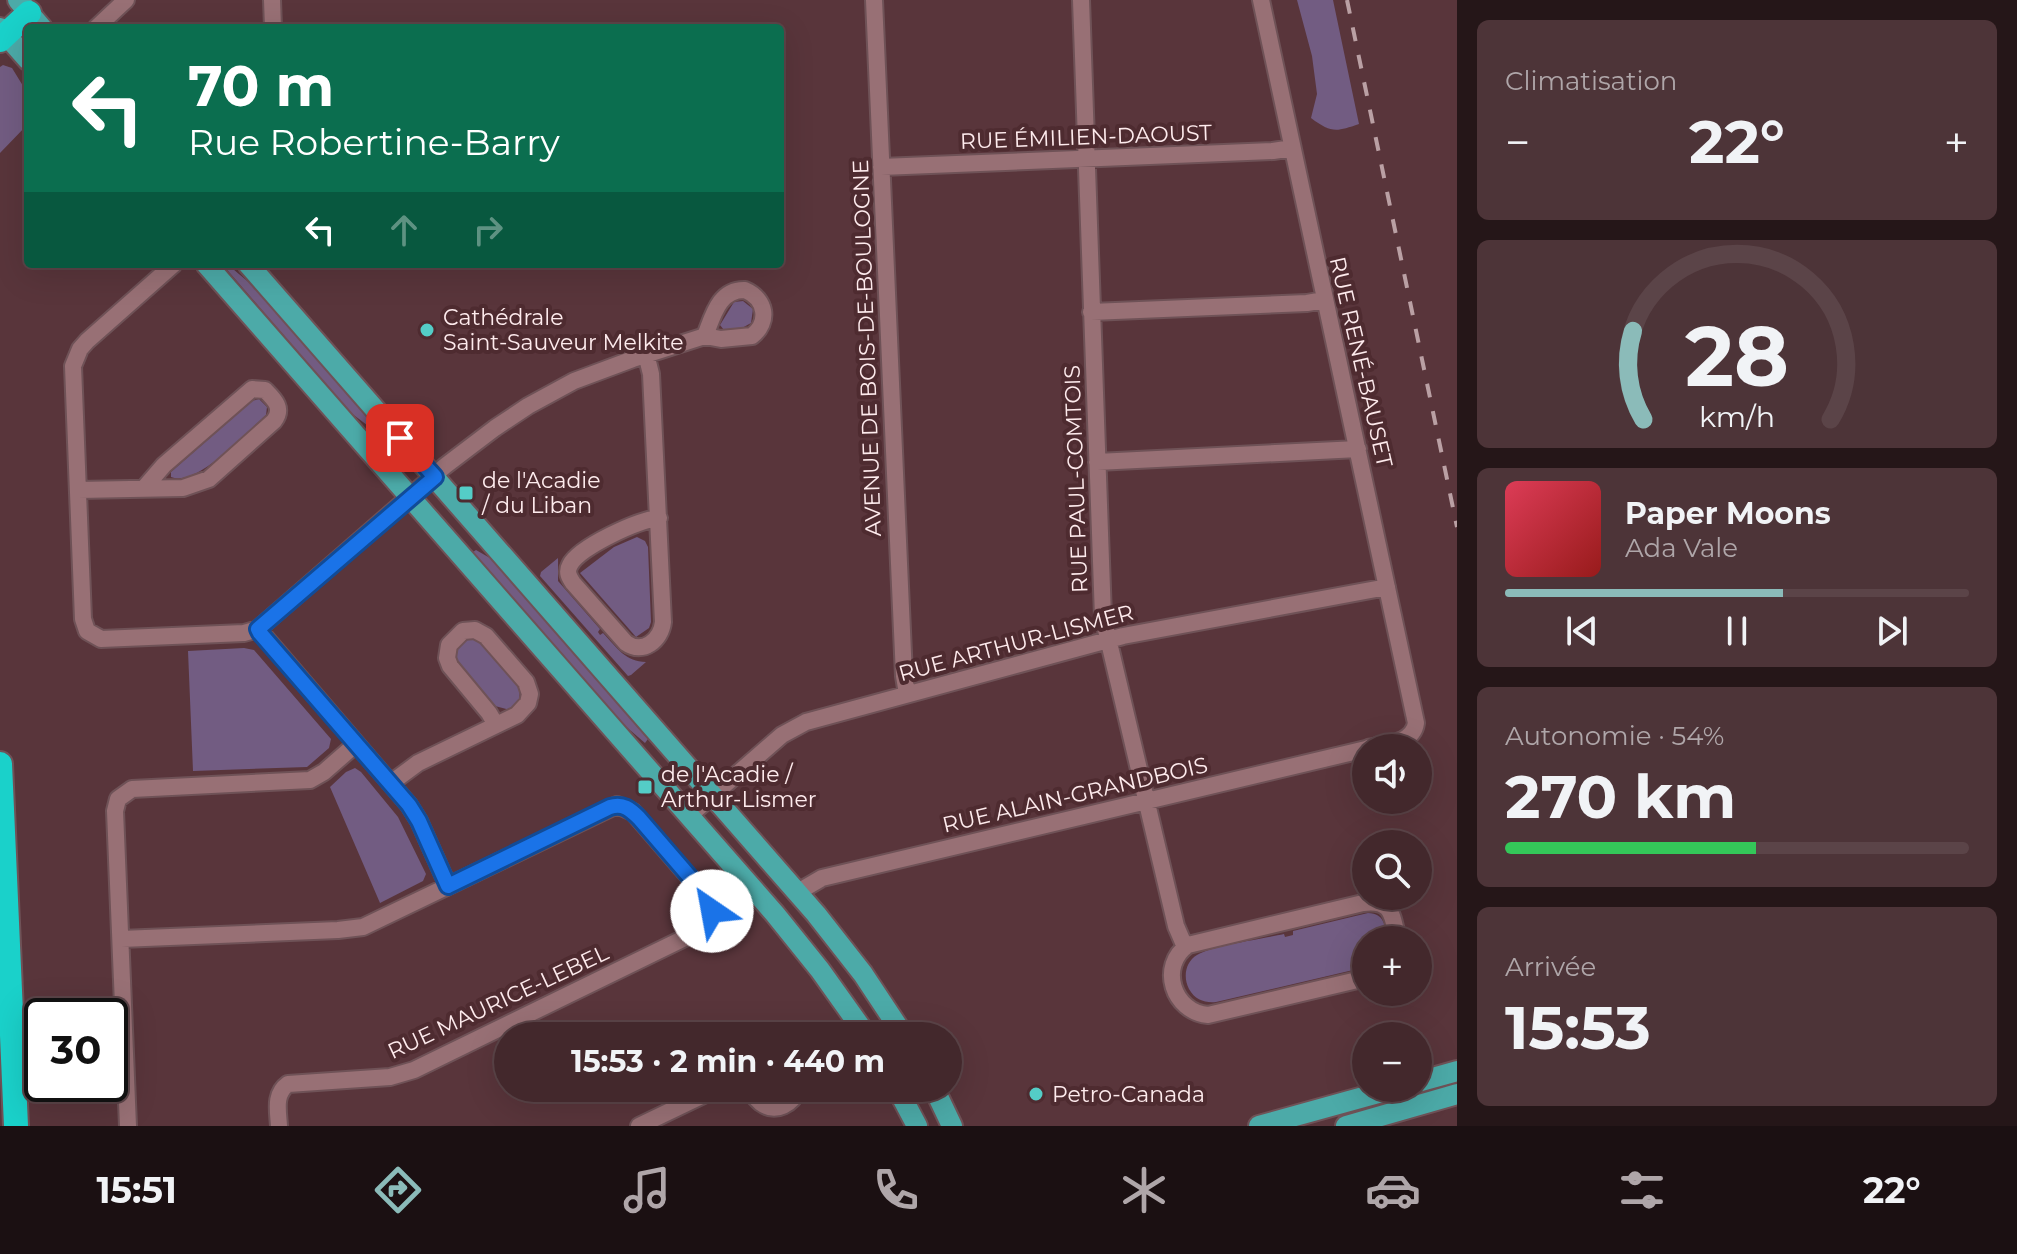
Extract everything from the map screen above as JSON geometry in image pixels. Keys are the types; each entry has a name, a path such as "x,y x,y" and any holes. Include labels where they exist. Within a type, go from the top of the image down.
{"highway":[{"path":"2,34 30,14"},
{"path":"0,764 16,1126"},
{"path":"0,896 5,923"}],"main road":[{"path":"2,34 24,56"},
{"path":"209,268 791,933 857,1022"},
{"path":"252,268 798,892 861,971 895,1022"},
{"path":"1432,1078 1457,1071"},
{"path":"1346,1126 1457,1094"},
{"path":"1259,1126 1352,1100"},
{"path":"904,1102 917,1126"},
{"path":"941,1102 952,1126"}],"street":[{"path":"100,24 126,0"},
{"path":"272,0 273,24"},
{"name":"AVENUE DE BOIS-DE-BOULOGNE","path":"874,0 903,661 907,694"},
{"name":"RUE PAUL-COMTOIS","path":"1081,0 1103,617 1176,926 1185,947"},
{"name":"RUE RENÉ-BAUSET","path":"1261,0 1415,719 1414,733"},
{"name":"RUE ÉMILIEN-DAOUST","path":"881,167 1292,148"},
{"path":"169,268 87,341 75,360 73,387 83,619 92,635 106,639 244,633 258,629 485,435 528,406 581,378 705,336"},
{"path":"1091,312 1324,300"},
{"path":"646,354 651,374 659,518 663,626 652,642 634,648 626,643 573,583 569,568 574,560 617,532 636,522 659,518"},
{"path":"78,490 188,487 204,482 274,421 278,413 277,404 265,390 252,389 164,465 145,487"},
{"path":"1097,462 1358,449"},
{"name":"RUE ARTHUR-LISMER","path":"689,816 793,727 1108,639 1387,587"},
{"path":"121,939 356,929 379,921 448,886 419,821 391,783 258,629"},
{"path":"391,783 413,765 496,725 524,710 529,698 528,686 483,633 471,629 463,631 449,645 448,662 496,725"},
{"path":"128,1126 117,801 124,793 141,788 305,781 320,775 356,744"},
{"name":"RUE ALAIN-GRANDBOIS","path":"798,892 822,878 1352,752"},
{"name":"RUE MAURICE-LEBEL","path":"279,1126 278,1097 288,1084 382,1078 406,1073 697,932 707,926 711,919 712,906 707,897 633,812 621,805 610,807 448,886"},
{"path":"1352,981 1222,1013 1199,1014 1182,1004 1172,982 1175,959 1185,947 1216,937 1373,901 1389,909 1394,926"},
{"path":"639,1126 689,1102"},
{"path":"761,1102 777,1108 790,1102"}],"shaded area":[{"path":"1297,0 1333,0 1359,124 1334,130 1311,118 1317,94 1312,56"},
{"path":"0,67 12,68 24,88 24,128 0,153"},
{"path":"225,268 232,268 252,285 370,421 367,425 351,413"},
{"path":"743,301 753,309 751,323 742,328 724,330 720,325 734,302"},
{"path":"259,399 267,407 266,415 234,445 194,474 182,478 171,477 171,472 252,401"},
{"path":"637,537 645,541 648,547 651,622 649,628 636,637 580,573 614,547"},
{"path":"476,550 490,558 648,739 645,743 624,725 473,552"},
{"path":"558,558 558,581 600,629 600,635 603,633 627,657 646,662 631,675 628,676 540,576"},
{"path":"472,639 481,642 520,688 519,703 510,710 495,706 458,665 455,650 464,641"},
{"path":"254,650 331,739 329,748 307,767 193,771 188,651"},
{"path":"355,768 398,817 426,874 423,881 380,903 330,787"},
{"path":"1368,913 1378,915 1385,926 1352,926 1352,970 1216,1002 1204,1001 1191,993 1186,975 1188,966 1197,955 1226,945 1293,935 1293,931"}],"railway":[{"path":"1347,0 1457,527"}],"place":[{"name":"Cathédrale Saint-Sauveur Melkite","path":"427,330"},
{"name":"de l'Acadie / du Liban","path":"466,493"},
{"name":"de l'Acadie / Arthur-Lismer","path":"645,787"},
{"name":"Petro-Canada","path":"1036,1094"}],"route":[{"path":"400,438 435,477 258,629 260,633 409,805 448,886 610,807 621,805 631,809 707,897 712,911"}]}
